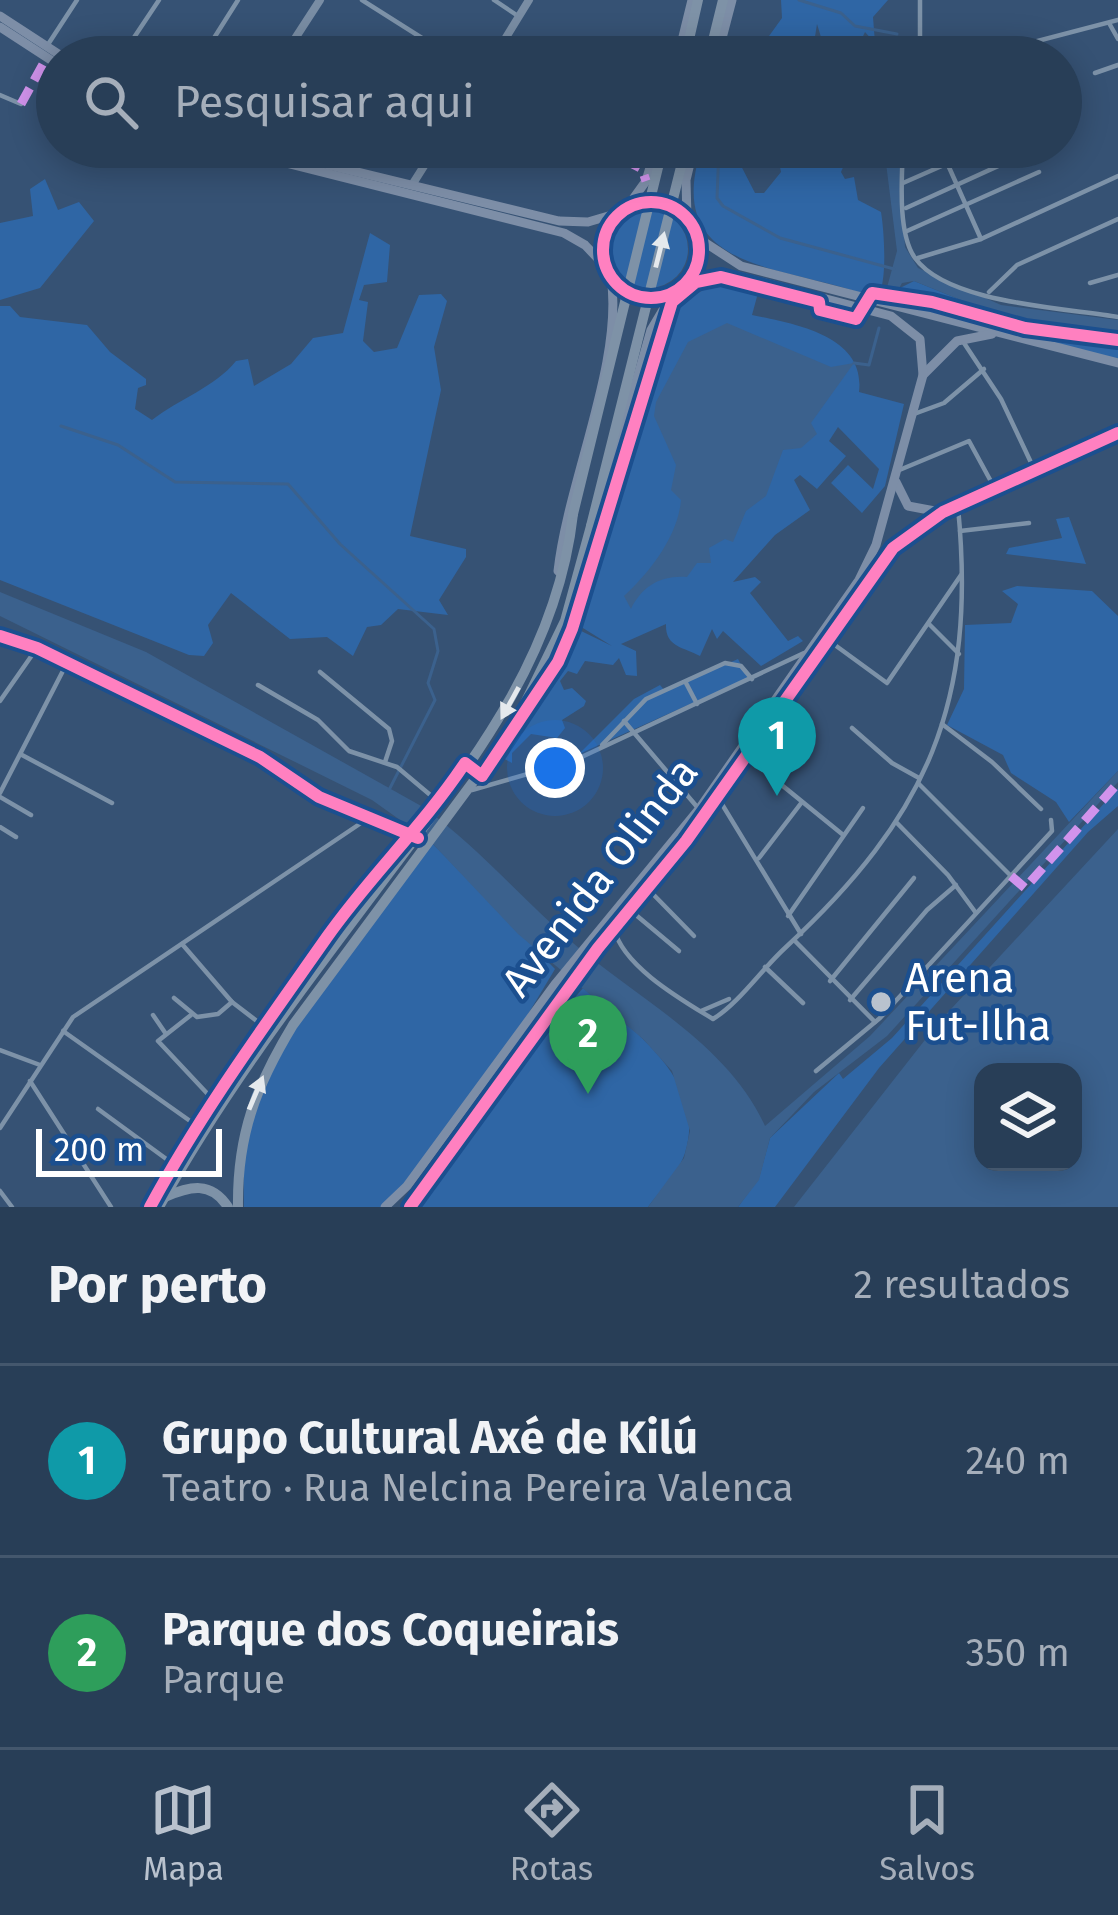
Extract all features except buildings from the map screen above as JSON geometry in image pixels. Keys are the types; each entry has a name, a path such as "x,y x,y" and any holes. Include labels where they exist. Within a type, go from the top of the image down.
{"highway":[{"path":"688,36 695,0"},
{"path":"716,36 728,0"},
{"path":"162,1202 218,1106 445,808 510,704 556,596 654,168"},
{"path":"445,808 466,792 522,712 565,621 685,168"},
{"path":"238,1207 244,1126 261,1077 422,838"},
{"path":"162,1202 189,1187 206,1188 228,1207"}],"main road":[{"path":"686,36 695,0"},
{"path":"719,36 728,0"},
{"path":"0,16 36,39"},
{"path":"0,27 36,47"},
{"path":"306,168 563,233 585,244 608,272 644,298 673,293"},
{"path":"342,168 559,221 588,222 663,204 687,218"},
{"path":"556,596 563,520 613,323 605,237 651,168"},
{"path":"687,168 687,218 698,238 740,266 885,309 920,339 923,374"},
{"path":"565,621 594,544 651,331 698,263 698,238"},
{"path":"690,278 725,274 885,309 906,309 1118,363"},
{"path":"923,374 961,339 1015,337"},
{"name":"Avenida Olinda","path":"385,1207 407,1186 556,983 648,889 871,559 923,374"},
{"name":"Avenida Olinda","path":"410,1207 506,1087 596,944 717,796 893,548 943,512 1118,433"},
{"path":"896,474 908,506 943,512"}],"street":[{"path":"53,36 77,0"},
{"path":"135,36 159,0"},
{"path":"215,36 238,0"},
{"path":"297,36 320,0"},
{"path":"362,0 419,36"},
{"path":"494,0 518,16"},
{"path":"506,36 529,0"},
{"path":"920,0 920,36"},
{"path":"1062,36 1118,20"},
{"path":"1108,22 1118,39"},
{"path":"1095,73 1118,65"},
{"path":"0,95 21,104"},
{"path":"412,185 423,168"},
{"path":"903,168 907,231 915,258 987,294 1032,308 1118,317"},
{"path":"903,183 938,168"},
{"path":"949,168 981,239"},
{"path":"906,208 994,168"},
{"path":"907,231 1040,172"},
{"path":"915,258 981,239 1118,176"},
{"path":"987,294 1016,265 1118,219"},
{"path":"1090,283 1118,274"},
{"path":"961,339 984,369 1034,471"},
{"path":"910,415 944,404 984,369"},
{"path":"896,474 969,441 994,489"},
{"path":"614,928 622,948 711,1019 844,895 921,782 942,724 959,654 963,573 958,505"},
{"path":"960,531 1029,523"},
{"path":"828,640 887,682 963,573"},
{"path":"929,623 959,654"},
{"path":"0,635 100,679"},
{"path":"0,701 37,648"},
{"path":"466,792 599,749 808,652"},
{"path":"599,749 642,701 731,662 752,679"},
{"path":"31,815 0,795 67,663"},
{"path":"320,672 388,729 392,741 385,762"},
{"path":"686,682 697,704"},
{"path":"258,685 318,720 349,751 400,768 445,808"},
{"path":"624,721 702,811"},
{"path":"942,724 992,762 1041,809"},
{"path":"852,728 921,782 1011,876"},
{"path":"233,747 368,819 422,838"},
{"path":"22,755 112,803"},
{"path":"746,756 842,834"},
{"path":"717,796 802,934"},
{"path":"759,859 802,802"},
{"path":"788,916 863,808"},
{"path":"0,1128 73,1017 368,819"},
{"path":"816,1071 875,1022 1052,831 1051,820"},
{"path":"897,823 976,914"},
{"path":"0,827 16,837"},
{"path":"830,981 914,878"},
{"path":"850,1000 927,910 956,886"},
{"path":"648,889 694,936"},
{"path":"630,910 679,951"},
{"path":"794,940 875,1022"},
{"path":"181,943 232,1002 270,1032"},
{"path":"596,944 622,948"},
{"path":"765,967 803,1003"},
{"path":"174,998 190,1015"},
{"path":"701,1011 733,998"},
{"path":"218,1106 159,1040 190,1015 211,1016 232,1002"},
{"path":"153,1015 166,1034"},
{"path":"63,1031 204,1130"},
{"path":"0,1050 40,1065"},
{"path":"30,1081 111,1207"},
{"path":"98,1109 180,1169"},
{"path":"0,1191 13,1207"}],"shaded area":[{"path":"781,0 888,0 873,17 874,36 865,32 863,36 821,36 817,24 815,36 769,36 782,18"},
{"path":"698,168 742,168 755,193 764,193 780,168 843,168 845,179 854,177 858,200 881,212 884,264 880,292 861,293 736,256 713,240 698,218 694,187"},
{"path":"887,168 900,168 905,247 918,268 1001,305 1118,320 1118,335 1008,319 914,281 902,283 896,294 886,291 897,251"},
{"path":"45,179 58,210 79,202 94,221 40,288 0,300 0,223 33,216 30,189"},
{"path":"649,210 677,221 688,249 677,277 649,288 621,277 610,249 621,221"},
{"path":"370,233 390,245 387,282 364,285 359,300 368,302 363,341 374,352 397,348 419,295 441,294 447,301 434,347 441,390 410,536 466,549 466,557 439,600 448,615 398,609 381,625 367,627 353,656 327,637 290,639 231,593 208,625 213,643 204,656 189,655 0,580 0,306 10,306 20,317 87,325 110,352 146,379 146,385 138,388 135,409 152,420 236,361 248,359 254,386 291,364 313,338 343,333"},
{"path":"914,281 1008,319 1118,335 1118,359 897,302 898,289"},
{"path":"715,284 758,293 752,315 807,329 840,345 858,373 859,392 904,404 885,486 862,513 831,483 848,465 873,489 879,469 838,427 829,441 846,456 817,489 800,475 794,480 810,510 775,535 733,582 755,577 761,582 750,593 788,641 798,636 803,641 761,666 723,631 717,639 712,629 700,656 672,642 666,624 621,644 636,651 637,676 626,675 619,658 613,665 585,661 577,674 568,671 560,681 564,690 572,688 586,701 584,706 562,720 565,728 557,738 531,734 512,753 512,763 501,757 567,651 573,650 577,629 612,646 578,625 673,306"},
{"path":"727,323 831,367 854,363 811,423 817,434 801,448 783,450 766,496 746,511 733,542 725,539 709,548 711,563 697,563 687,577 653,584 631,609 624,596 661,552 681,500 671,490 676,465 654,416 656,402 688,342"},
{"path":"1069,517 1086,564 1006,554 1009,548 1062,538 1056,519"},
{"path":"1017,586 1092,591 1118,616 1118,771 1069,822 1056,802 1011,773 1003,755 947,725 964,689 965,625 1011,623 1018,604 1002,591"},
{"path":"0,592 146,652 423,807 573,943 705,1047 749,1097 765,1126 870,1036 1118,771 1118,782 887,1036 814,1092 770,1138 759,1180 738,1207 648,1207 684,1158 690,1131 672,1071 643,1039 518,934 431,842 372,800 0,616"},
{"path":"738,659 748,678 579,754 634,699 660,685 665,691"},
{"path":"1118,788 1118,806 1088,832 879,1068 775,1207 738,1207 759,1178 770,1138 839,1073 843,1079 892,1038"},
{"path":"1118,829 1118,1207 794,1207 939,1022"},
{"path":"431,842 555,969 521,1026 401,1191 382,1207 244,1207 243,1130 252,1094 294,1028"},
{"path":"583,988 661,1058 686,1102 685,1153 669,1181 648,1207 415,1207 502,1084"}],"waterway":[{"path":"799,0 841,13 855,26 897,34"},
{"path":"718,168 717,198 723,206 780,238 894,269"},
{"path":"854,363 869,365 879,328"},
{"path":"61,426 118,445 175,482 288,484 340,544 434,629 438,651 428,683 435,700 389,790"}],"marked path":[{"path":"21,104 36,77"},
{"path":"640,168 646,181"},
{"path":"1011,876 1025,888 1118,783"}],"cycle path":[{"path":"651,202 685,216 699,250 685,284 651,298 617,284 603,250 617,216 651,202"},
{"path":"150,1207 213,1102 343,915 465,763 482,776 558,662 672,302 696,282 721,277 819,302 820,310 856,319 872,293 932,302 1025,328 1118,340"},
{"path":"410,1207 598,948 686,841 893,548 943,512 1118,433"},
{"path":"0,636 37,648 260,757 319,797 418,838"}],"place":[{"name":"Grupo Cultural Axé de Kilú","path":"777,796"},
{"name":"Arena Fut-Ilha","path":"881,1002"},
{"name":"Parque dos Coqueirais","path":"588,1094"}]}
